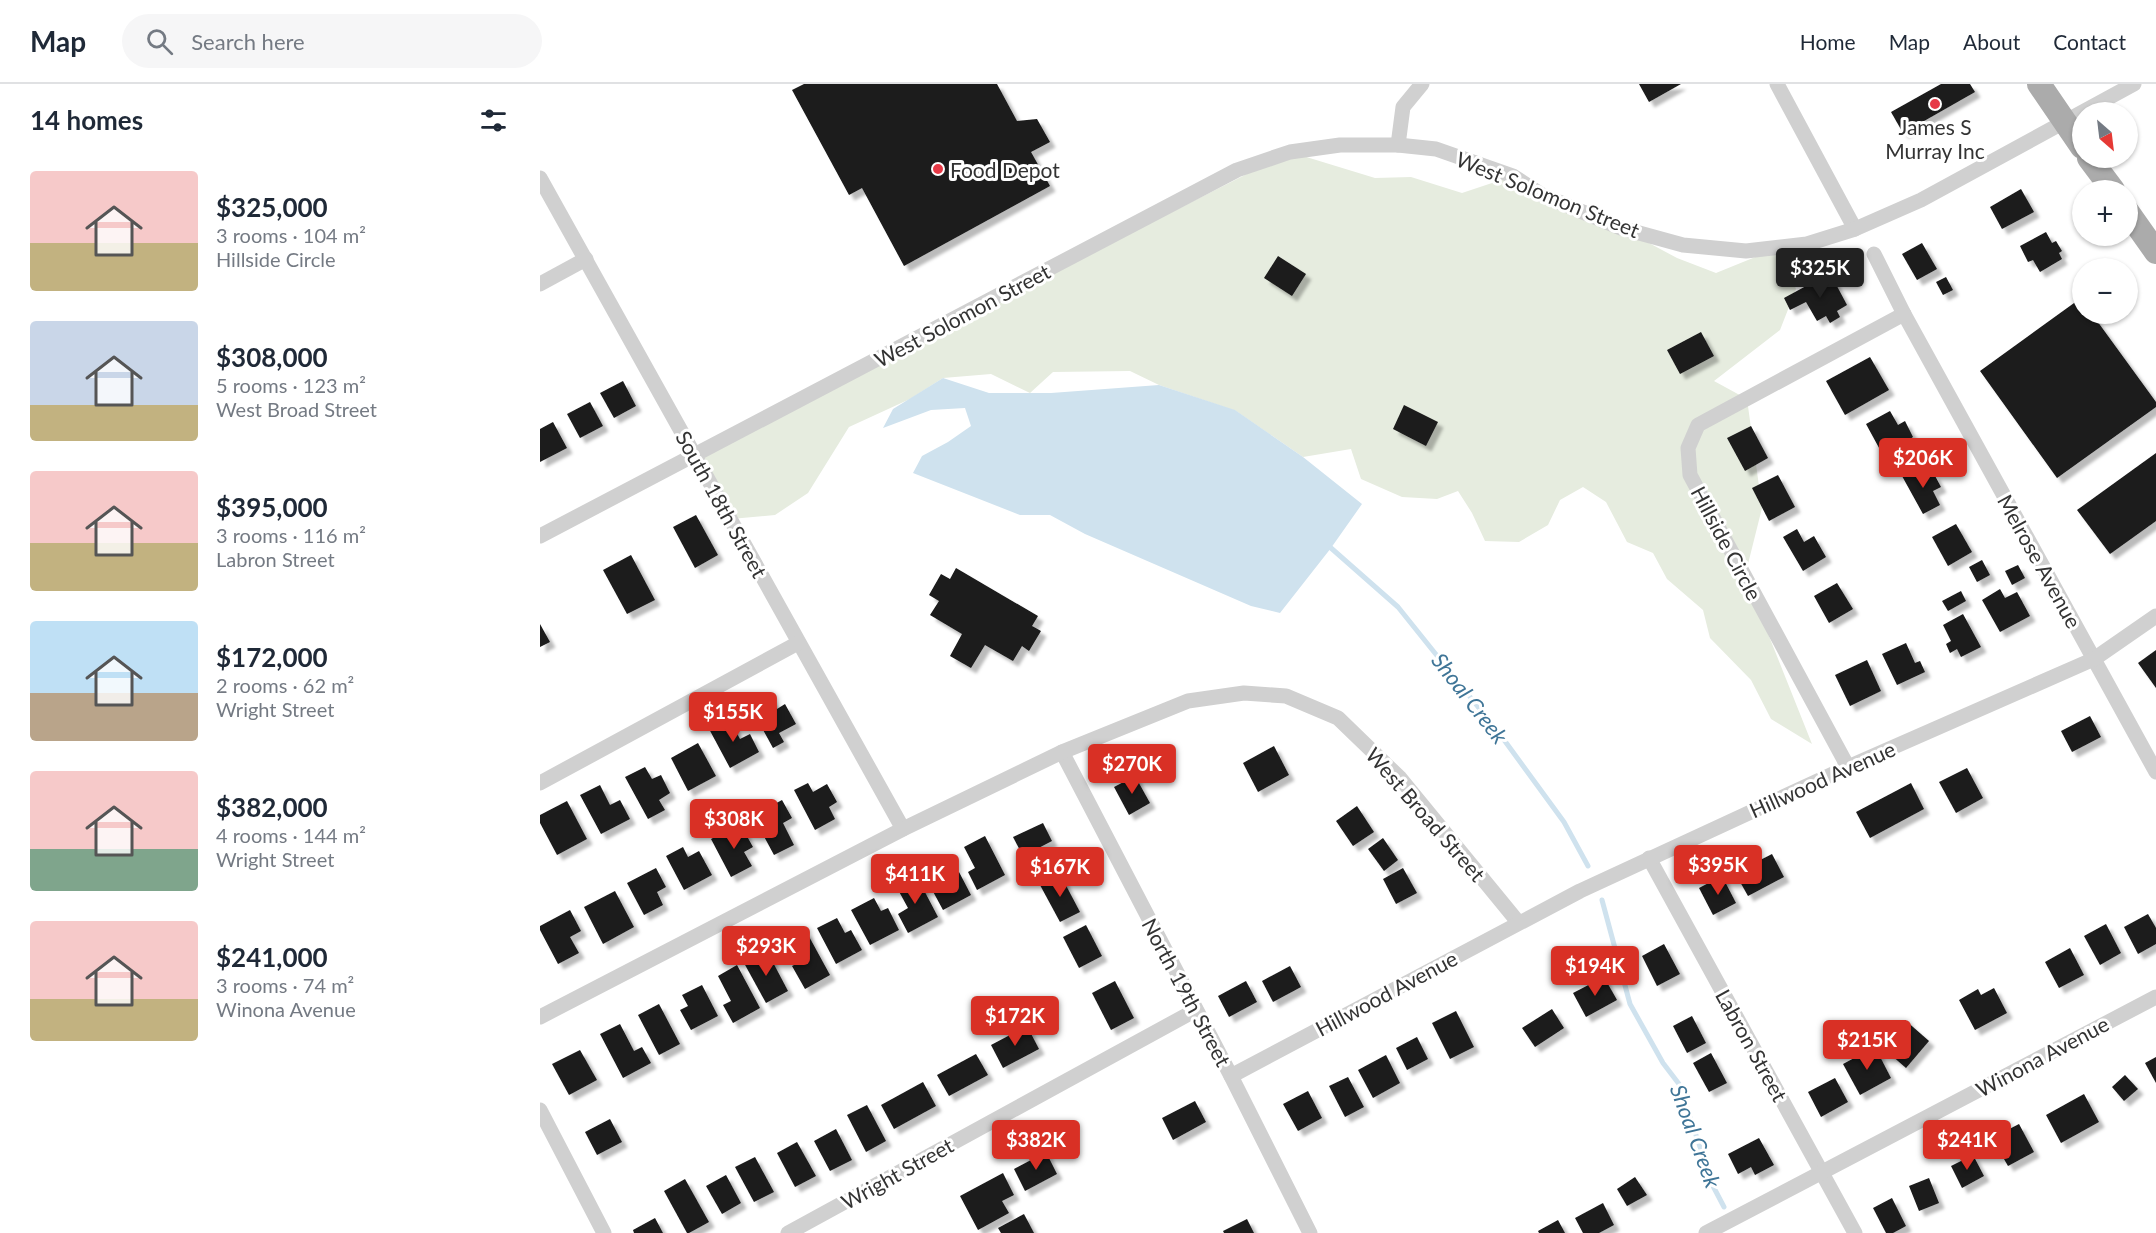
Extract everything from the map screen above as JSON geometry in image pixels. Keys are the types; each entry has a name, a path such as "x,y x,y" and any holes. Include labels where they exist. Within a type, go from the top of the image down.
{"main road":[{"path":"2039,84 2072,133"},
{"path":"2138,227 2156,252"}],"street":[{"path":"1398,145 1403,108 1422,84"},
{"path":"1777,84 1855,229"},
{"name":"West Solomon Street","path":"540,536 1237,170 1290,152 1340,144 1398,145 1436,150 1513,176 1542,195 1621,228 1683,245 1746,251 1807,244 1855,229 1921,200 2134,84"},
{"name":"South 18th Street","path":"540,178 903,829"},
{"name":"Melrose Avenue","path":"1874,254 1904,314 2156,772"},
{"path":"540,284 586,260"},
{"name":"Hillside Circle","path":"1848,767 1690,475 1688,448 1698,425 1904,314"},
{"name":"Hillwood Avenue","path":"1231,1076 1518,922 1649,858 1848,767 2094,659 2156,616"},
{"path":"540,783 798,643"},
{"name":"West Broad Street","path":"540,1017 903,829 1062,752 1188,701 1244,693 1286,696 1338,718 1400,778 1518,922"},
{"name":"North 19th Street","path":"1062,752 1310,1233"},
{"name":"Labron Street","path":"1649,858 1855,1233"},
{"name":"Winona Avenue","path":"1706,1233 2156,997"},
{"name":"Wright Street","path":"788,1233 1196,1010"},
{"path":"540,1110 604,1233"}],"shaded area":[{"path":"1290,152 1375,178 1411,177 1462,193 1513,176 1677,258 1716,273 1780,247 1796,289 1780,330 1714,381 1747,399 1762,508 1745,576 1812,744 1771,719 1751,680 1710,638 1703,610 1667,579 1653,553 1627,542 1606,502 1583,487 1560,500 1548,525 1519,542 1485,541 1472,513 1458,491 1437,499 1402,497 1361,479 1351,449 1303,457 1236,411 1159,385 1130,371 1053,372 1030,393 991,374 943,378 910,399 849,427 808,493 775,515 731,519 695,454"}],"water":[{"path":"943,378 989,393 1051,393 1159,385 1235,410 1303,457 1362,504 1280,613 1251,606 1085,534 1050,515 1020,515 913,473 922,456 971,426 965,408 931,410 883,428 893,409"}],"building":[{"name":"Food Depot","path":"804,84 997,84 1017,121 1037,119 1050,142 1031,152 1050,186 904,266 862,188 849,195 792,90"},
{"path":"1639,84 1681,84 1649,102"},
{"path":"1941,84 1970,84 1975,92 1903,133 1891,112"},
{"path":"2021,189 2034,212 2002,229 1990,207"},
{"path":"2046,232 2052,243 2056,241 2062,251 2059,253 2062,259 2040,272 2033,260 2028,262 2020,246"},
{"path":"1922,243 1937,269 1917,280 1902,254"},
{"path":"1278,256 1306,274 1292,296 1264,278"},
{"path":"1830,273 1847,305 1837,311 1840,317 1830,323 1826,316 1817,321 1806,302 1790,310 1784,298"},
{"path":"1946,277 1953,290 1943,295 1936,282"},
{"path":"2072,305 2072,324 2099,324 2156,402 2156,407 2057,478 1980,371"},
{"path":"1701,332 1714,356 1680,374 1667,350"},
{"path":"1870,357 1889,390 1845,415 1826,381"},
{"path":"623,381 636,406 614,418 600,393"},
{"path":"590,402 603,426 580,438 567,414"},
{"path":"1404,405 1438,422 1426,446 1393,429"},
{"path":"1890,411 1898,425 1905,421 1913,437 1907,441 1912,450 1896,459 1893,452 1884,457 1866,424"},
{"path":"553,422 567,448 540,462 540,429"},
{"path":"1751,426 1768,458 1745,471 1727,438"},
{"path":"2156,453 2156,521 2110,554 2077,510"},
{"path":"1921,466 1928,478 1934,474 1941,487 1933,491 1940,505 1923,514 1902,476"},
{"path":"1778,475 1795,507 1769,521 1752,488"},
{"path":"696,515 718,555 695,568 673,527"},
{"path":"1956,524 1972,552 1948,566 1932,537"},
{"path":"1797,529 1804,542 1814,536 1826,557 1803,571 1783,537"},
{"path":"631,555 655,600 627,614 603,570"},
{"path":"1982,560 1990,575 1977,582 1969,567"},
{"path":"2018,565 2025,578 2012,585 2005,571"},
{"path":"956,568 1038,616 1032,626 1041,631 1029,651 1022,646 1013,661 985,645 971,668 950,656 962,634 930,615 939,601 929,595 941,574 950,579"},
{"path":"1837,583 1853,609 1829,623 1814,596"},
{"path":"2000,589 2005,598 2017,592 2030,616 2000,632 1982,600"},
{"path":"1961,591 1966,601 1948,611 1942,601"},
{"path":"1963,614 1981,647 1961,657 1957,649 1950,653 1946,644 1951,641 1943,625"},
{"path":"540,624 550,642 540,647"},
{"path":"1906,643 1915,663 1920,661 1925,672 1897,685 1882,654"},
{"path":"2156,650 2156,688 2138,663"},
{"path":"1867,660 1881,691 1850,706 1835,675"},
{"path":"769,695 777,709 785,704 796,724 779,733 784,742 773,748 750,706"},
{"path":"2090,716 2101,737 2072,752 2061,731"},
{"path":"728,717 740,739 750,734 759,752 730,768 708,727"},
{"path":"698,743 716,776 688,791 671,758"},
{"path":"1274,746 1289,775 1258,792 1243,763"},
{"path":"645,767 652,779 661,775 670,793 659,800 665,810 648,819 625,777"},
{"path":"1967,768 1983,798 1956,813 1939,782"},
{"path":"1135,776 1150,803 1129,815 1114,787"},
{"path":"808,783 813,792 827,784 837,802 829,807 835,819 815,830 794,790"},
{"path":"1911,783 1924,809 1870,838 1856,812"},
{"path":"600,785 610,805 620,800 630,819 601,834 580,795"},
{"path":"782,800 792,818 783,823 794,845 774,855 753,816"},
{"path":"567,801 587,839 557,855 540,823 540,815"},
{"path":"1357,806 1374,832 1353,846 1336,821"},
{"path":"1043,823 1052,841 1023,856 1013,837"},
{"path":"740,824 753,847 744,852 752,866 731,877 711,839"},
{"path":"985,836 1005,875 977,890 968,872 975,868 964,847"},
{"path":"1383,838 1398,860 1384,871 1368,849"},
{"path":"683,847 688,857 699,851 712,875 684,890 666,856"},
{"path":"1772,854 1784,877 1748,896 1735,873"},
{"path":"945,862 952,876 959,872 971,895 943,910 923,873"},
{"path":"656,868 666,887 657,892 663,905 644,915 627,883"},
{"path":"1403,868 1417,893 1396,904 1383,879"},
{"path":"1060,874 1080,912 1060,922 1040,885"},
{"path":"916,875 938,917 908,933 898,914 908,908 896,886"},
{"path":"1722,876 1736,903 1713,915 1699,888"},
{"path":"615,891 634,927 603,944 584,907"},
{"path":"874,898 881,911 888,908 899,930 870,945 851,910"},
{"path":"570,910 581,931 570,937 579,953 558,964 540,926"},
{"path":"2148,914 2156,928 2156,944 2138,954 2124,927"},
{"path":"837,918 845,933 851,930 862,950 836,964 817,928"},
{"path":"2106,924 2121,953 2100,965 2084,936"},
{"path":"1086,925 1102,956 1079,968 1063,937"},
{"path":"806,931 830,975 805,989 792,966 800,962 789,940"},
{"path":"1664,944 1680,974 1657,986 1642,956"},
{"path":"2070,948 2084,975 2059,988 2045,962"},
{"path":"767,951 788,991 766,1003 744,963"},
{"path":"737,965 760,1008 733,1023 723,1005 731,1001 718,976"},
{"path":"1290,966 1301,987 1273,1002 1262,981"},
{"path":"1604,977 1617,1000 1586,1017 1573,993"},
{"path":"1115,981 1134,1018 1111,1030 1092,993"},
{"path":"1246,981 1257,1002 1229,1017 1218,996"},
{"path":"702,985 718,1016 691,1030 680,1010 688,1006 682,995"},
{"path":"1994,988 2007,1013 1975,1030 1959,1000 1978,989 1981,995"},
{"path":"659,1004 680,1044 659,1055 638,1015"},
{"path":"1552,1009 1564,1028 1535,1047 1522,1028"},
{"path":"1456,1011 1474,1047 1450,1059 1432,1023"},
{"path":"1692,1016 1706,1043 1687,1053 1673,1026"},
{"path":"1905,1020 1929,1041 1906,1068 1882,1047"},
{"path":"620,1024 634,1051 642,1047 651,1063 623,1078 600,1034"},
{"path":"1027,1026 1039,1049 1003,1068 991,1045"},
{"path":"1417,1037 1428,1059 1407,1070 1396,1048"},
{"path":"1875,1047 1891,1078 1860,1095 1843,1064"},
{"path":"580,1050 597,1080 569,1095 552,1064"},
{"path":"1711,1053 1727,1083 1709,1092 1693,1063"},
{"path":"976,1054 988,1075 949,1096 937,1075"},
{"path":"1386,1055 1400,1083 1373,1098 1358,1070"},
{"path":"2156,1057 2156,1083 2145,1063"},
{"path":"2125,1075 2138,1089 2124,1101 2112,1087"},
{"path":"1348,1077 1364,1107 1345,1117 1329,1086"},
{"path":"1835,1078 1848,1102 1821,1117 1808,1092"},
{"path":"923,1082 936,1106 894,1129 881,1105"},
{"path":"1308,1091 1322,1118 1298,1131 1283,1104"},
{"path":"2084,1094 2099,1122 2061,1143 2046,1115"},
{"path":"1195,1101 1206,1122 1173,1140 1162,1118"},
{"path":"867,1105 886,1141 866,1152 847,1115"},
{"path":"610,1119 622,1142 597,1155 585,1132"},
{"path":"2019,1124 2034,1152 2008,1166 1992,1138"},
{"path":"836,1129 852,1160 830,1171 814,1141"},
{"path":"1759,1138 1774,1165 1755,1175 1751,1167 1738,1174 1728,1154"},
{"path":"797,1142 816,1176 795,1187 777,1153"},
{"path":"1046,1152 1057,1174 1025,1191 1014,1169"},
{"path":"1973,1155 1984,1176 1962,1188 1951,1166"},
{"path":"755,1157 774,1192 754,1202 735,1167"},
{"path":"1003,1173 1014,1195 1002,1201 1009,1213 978,1230 960,1196"},
{"path":"726,1175 741,1203 722,1214 706,1186"},
{"path":"1635,1177 1647,1195 1627,1206 1617,1189"},
{"path":"1929,1178 1939,1203 1919,1211 1909,1186"},
{"path":"685,1179 709,1222 689,1233 664,1191"},
{"path":"1892,1198 1906,1226 1893,1233 1886,1233 1873,1208"},
{"path":"1603,1203 1614,1225 1599,1233 1583,1233 1575,1218"},
{"path":"1024,1214 1034,1233 1001,1233 998,1228"},
{"path":"655,1218 663,1233 634,1233 633,1230"},
{"path":"1247,1219 1254,1233 1224,1233 1223,1231"},
{"path":"1558,1220 1565,1233 1539,1233 1538,1231"}],"waterway":[{"name":"Shoal Creek","path":"1331,548 1398,607 1499,733 1564,822 1588,866"},
{"name":"Shoal Creek","path":"1602,900 1630,1004 1663,1063 1679,1084 1713,1186 1724,1207"}],"place":[{"name":"James S Murray Inc","path":"1935,104"},
{"name":"Food Depot","path":"938,169"}]}
